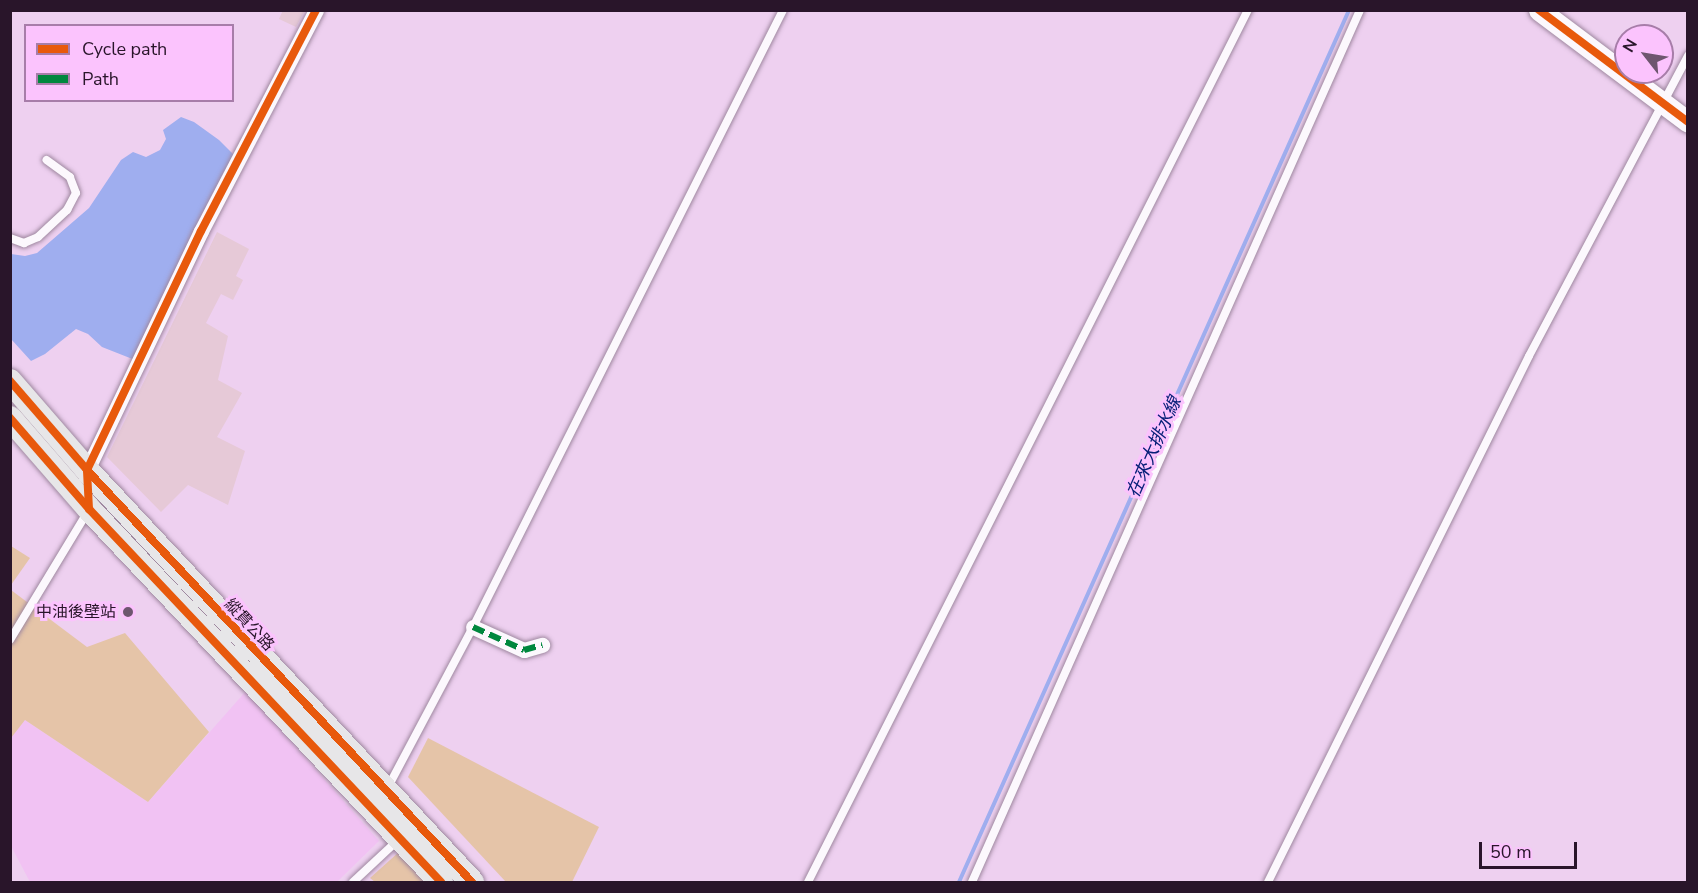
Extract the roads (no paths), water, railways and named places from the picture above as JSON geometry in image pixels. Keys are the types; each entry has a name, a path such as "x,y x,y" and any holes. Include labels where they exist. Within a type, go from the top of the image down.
{"main road":[{"name":"縱貫公路","path":"10,381 380,802 399,840 441,882"},
{"name":"縱貫公路","path":"10,418 89,509 380,802 472,882"}],"street":[{"path":"89,509 87,470 201,231 316,10"},
{"path":"1539,10 1688,122"},
{"path":"473,627 524,650 542,645"}],"lane":[{"path":"380,802 473,627 783,10"},
{"path":"808,882 1248,10"},
{"path":"972,882 1360,10"},
{"path":"1268,882 1529,356 1688,56"},
{"path":"10,238 24,243 38,237 67,210 76,193 70,177 47,160"},
{"path":"10,640 89,509"},
{"path":"353,882 399,840"}],"water":[{"path":"181,117 194,122 219,140 237,158 135,360 102,347 88,334 76,329 45,354 31,361 11,339 11,254 25,256 37,253 89,208 121,160 133,152 146,157 160,150 166,139 163,130"}],"waterway":[{"name":"在來大排水線","path":"959,882 1349,10"}],"place":[{"name":"中油後壁站","path":"128,612"}]}
